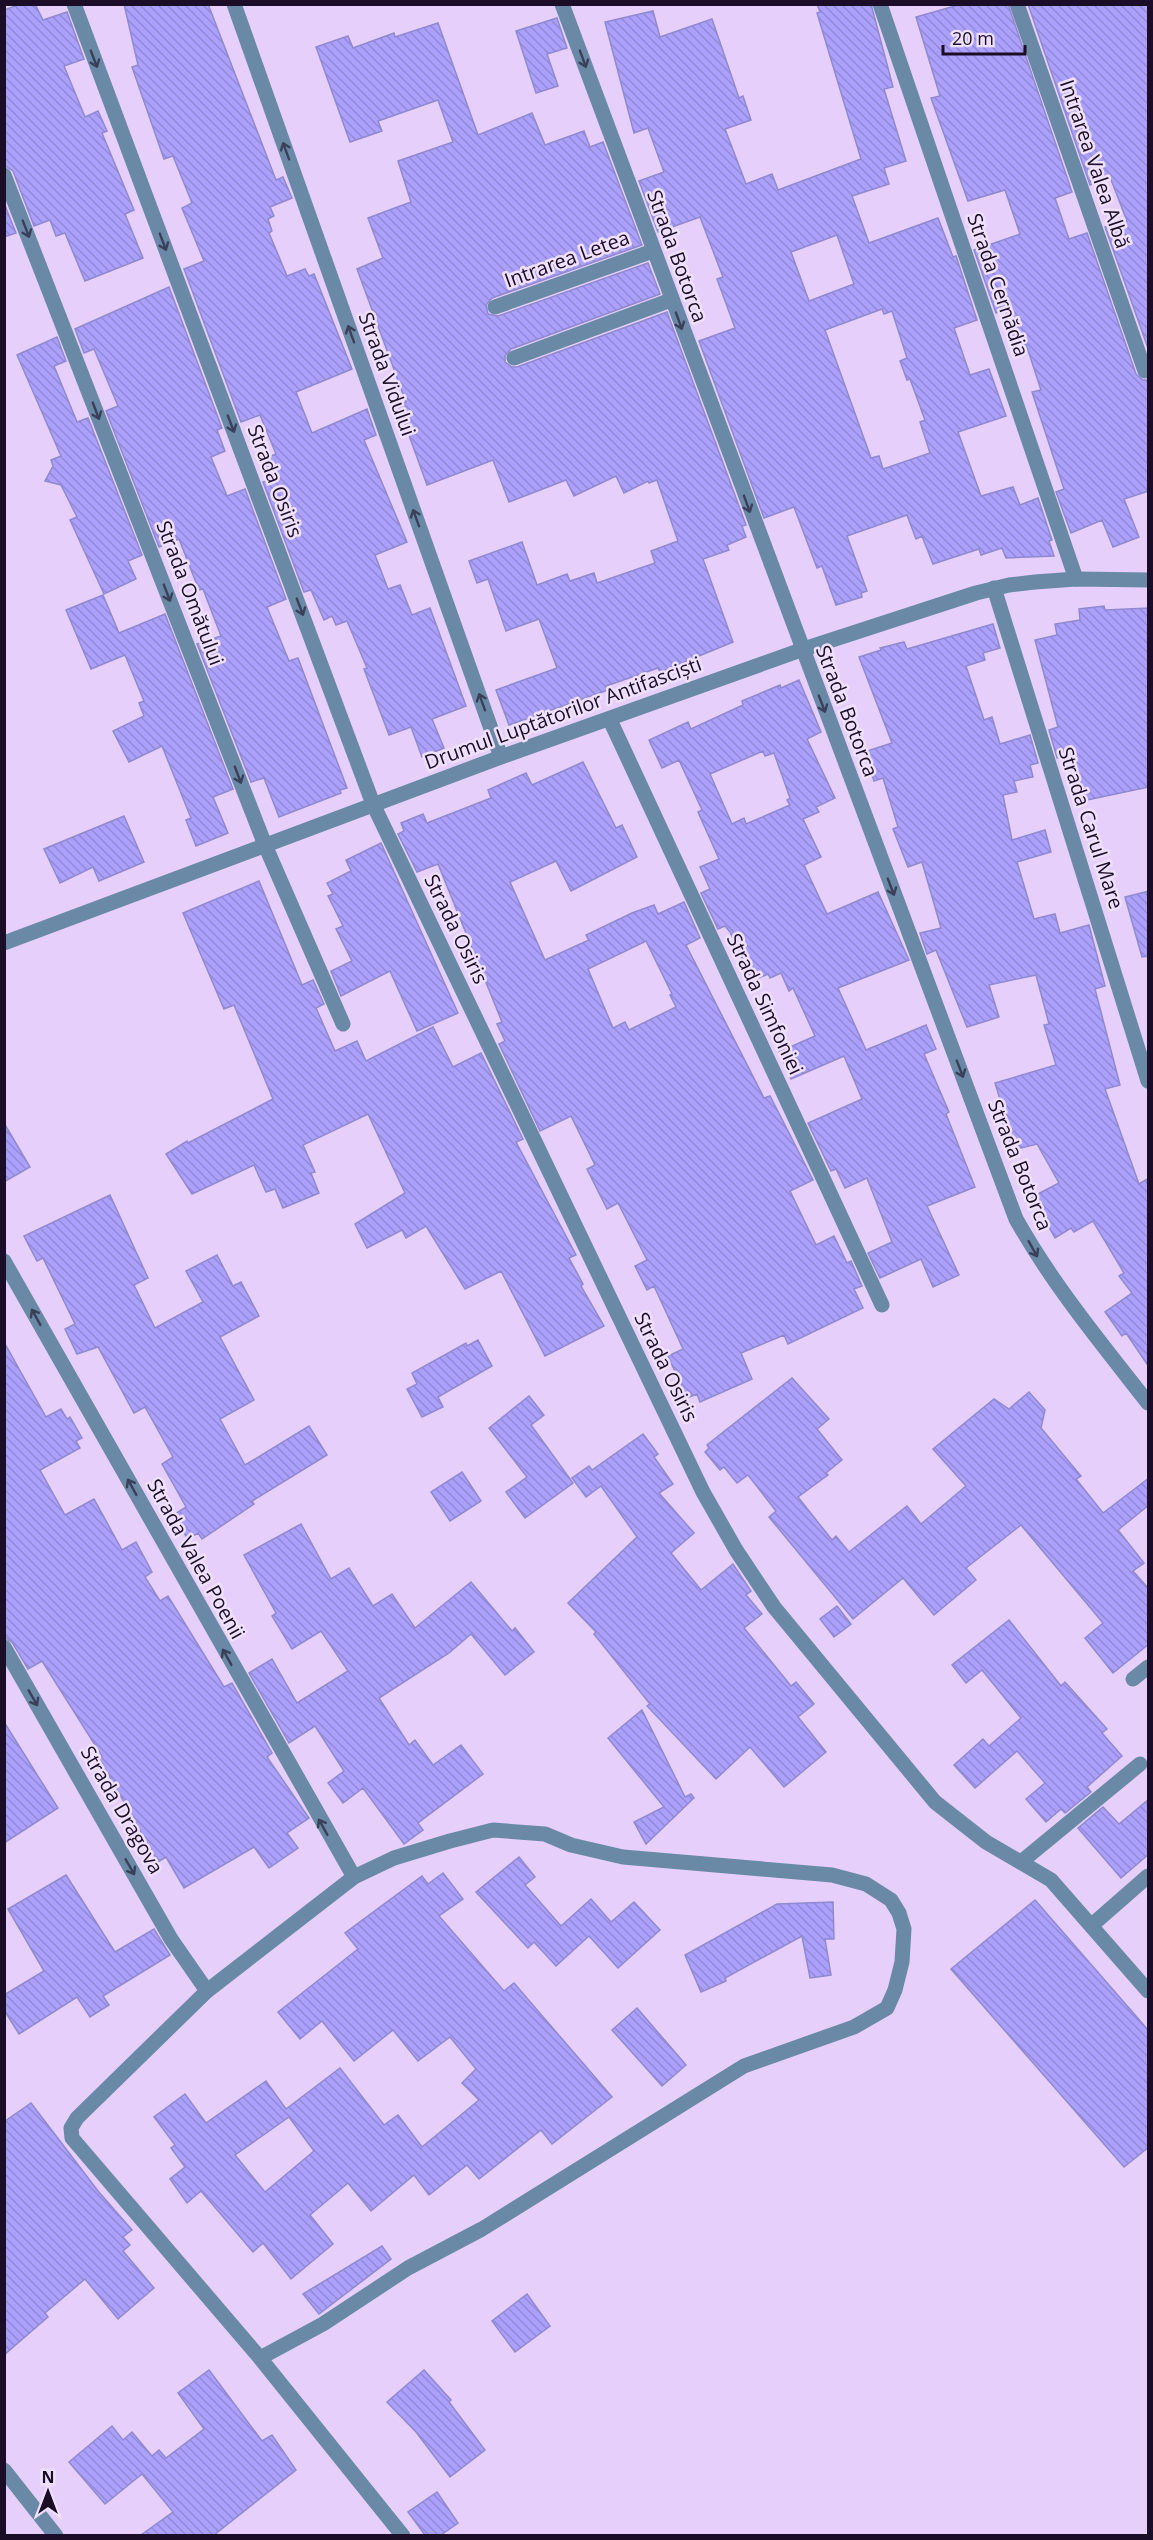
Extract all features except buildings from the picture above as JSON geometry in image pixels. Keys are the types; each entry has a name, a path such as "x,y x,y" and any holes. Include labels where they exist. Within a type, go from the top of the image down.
{"street":[{"name":"Strada Osiris","path":"74,4 373,804 703,1492 736,1550 774,1606 935,1802 986,1842 1051,1880 1149,1990"},
{"name":"Strada Vidului","path":"234,4 501,757"},
{"name":"Strada Botorca","path":"562,4 801,650 1016,1218 1041,1263 1071,1306 1149,1403"},
{"name":"Strada Cernădia","path":"880,4 1076,579"},
{"name":"Intrarea Valea Albă","path":"1017,4 1145,371"},
{"name":"Strada Omătului","path":"4,175 265,845 343,1024"},
{"name":"Intrarea Letea","path":"495,307 653,251"},
{"path":"514,358 671,300"},
{"name":"Drumul Luptătorilor Antifasciști","path":"4,943 501,757 801,650 994,588 1076,579 1149,580"},
{"name":"Strada Carul Mare","path":"994,588 1149,1081"},
{"name":"Strada Simfoniei","path":"610,720 882,1305"},
{"name":"Strada Valea Poenii","path":"4,1261 354,1877"},
{"name":"Strada Dragova","path":"4,1647 171,1939 207,1991"},
{"path":"1133,1679 1149,1667"},
{"path":"1021,1862 1140,1764"},
{"path":"260,2358 323,2325 408,2268 482,2229 744,2066 854,2027 887,2008 896,1990 902,1962 904,1929 899,1913 891,1900 866,1884 832,1875 623,1857 571,1845 545,1834 494,1830 394,1858 354,1877 207,1991 77,2118 71,2128 72,2138 260,2358 403,2535"},
{"path":"1092,1925 1149,1876"},
{"path":"4,2470 56,2535"}]}
